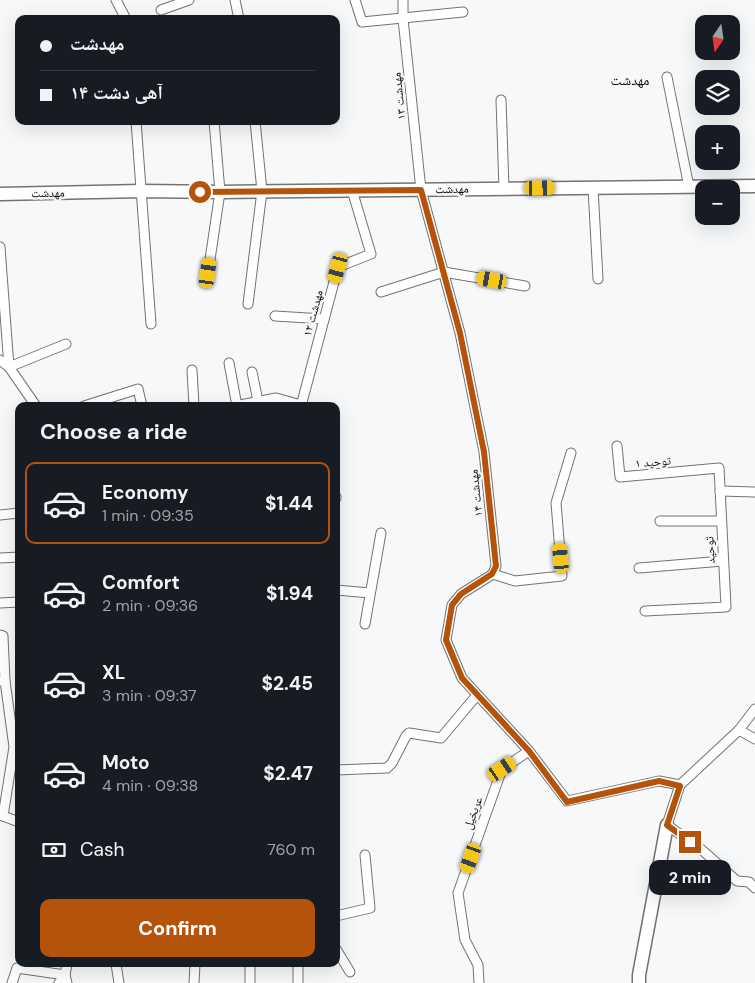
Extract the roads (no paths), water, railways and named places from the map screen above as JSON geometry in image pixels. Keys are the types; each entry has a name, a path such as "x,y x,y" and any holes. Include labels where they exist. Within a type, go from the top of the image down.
{"street":[{"path":"116,0 124,15"},
{"path":"161,10 189,0"},
{"path":"235,0 238,15"},
{"path":"355,0 362,22 463,12"},
{"name":"مهدشت ۱۳","path":"403,0 403,19 421,190"},
{"path":"667,77 689,187"},
{"path":"501,100 504,189"},
{"path":"136,125 151,324"},
{"path":"208,273 220,192 214,125"},
{"path":"248,304 262,191 255,125"},
{"name":"مهدشت","path":"0,194 755,186"},
{"path":"593,188 598,279"},
{"name":"مهدشت ۱۲","path":"301,402 338,268 371,254 352,190"},
{"name":"مهدشت ۱۴","path":"421,190 460,333 484,452 496,566 492,574"},
{"path":"0,247 9,367"},
{"path":"381,292 444,272 524,286"},
{"path":"275,316 324,319"},
{"path":"9,367 66,344"},
{"path":"0,360 9,367 33,402"},
{"path":"229,363 235,402"},
{"path":"192,370 194,402"},
{"path":"252,372 258,401"},
{"path":"97,402 138,389 141,402"},
{"path":"254,402 276,398 288,402"},
{"name":"توحید ۱","path":"617,446 620,477 719,468"},
{"path":"571,452 556,503 562,576 515,581 492,574 461,594 452,605 446,640 462,678 529,751 567,802 659,781 680,786"},
{"name":"توحید","path":"645,611 726,607 719,468"},
{"path":"720,491 755,492"},
{"path":"0,515 15,513"},
{"path":"660,521 721,522"},
{"path":"364,624 382,533"},
{"path":"0,558 15,557"},
{"path":"639,568 723,561"},
{"path":"340,590 370,593"},
{"path":"0,603 15,602"},
{"path":"0,635 4,636 2,681 14,747 1,816 15,821"},
{"path":"340,770 387,768 392,763 406,736 410,733 441,738 477,695"},
{"path":"639,983 639,974 667,825 680,786 739,730 755,708"},
{"path":"739,730 755,739"},
{"name":"عربخیل","path":"479,983 478,965 465,940 458,893 502,769 529,751"},
{"path":"667,825 702,850 737,881 748,882 755,888"},
{"path":"340,915 370,908 365,855"},
{"path":"340,956 350,972"},
{"path":"12,983 17,968 63,980 66,967"},
{"path":"116,967 119,983"},
{"path":"194,967 194,983"},
{"path":"250,967 250,983"},
{"path":"298,967 298,983"}],"district":[{"name":"مهدشت","path":"630,80"}]}
